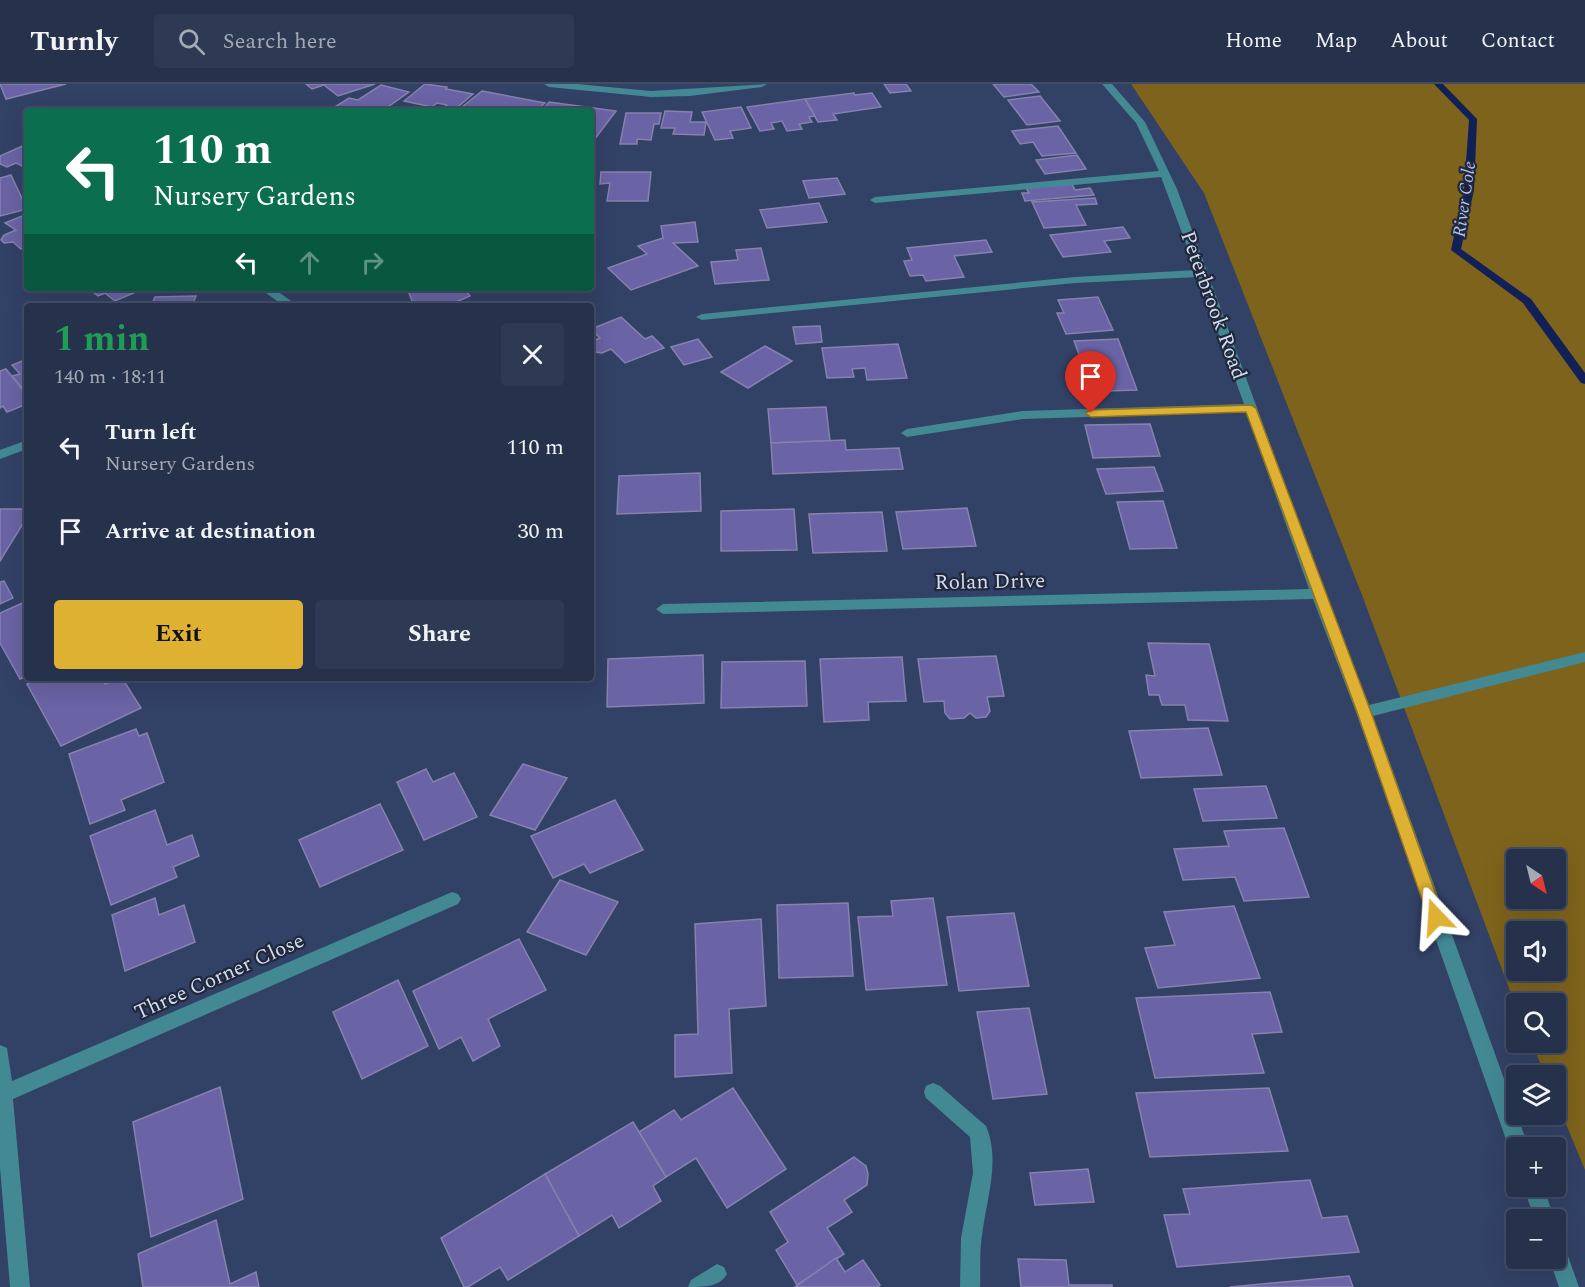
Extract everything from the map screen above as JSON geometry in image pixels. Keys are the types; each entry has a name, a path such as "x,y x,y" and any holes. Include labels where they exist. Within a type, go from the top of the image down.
{"street":[{"path":"549,84 651,94 690,93 762,84"},
{"name":"Peterbrook Road","path":"1107,84 1140,122 1165,174 1203,273 1318,594 1364,712 1515,1137"},
{"path":"875,200 1165,174"},
{"path":"702,317 1075,280 1203,273"},
{"path":"270,291 288,303"},
{"path":"907,433 1023,415 1251,408"},
{"path":"0,455 24,445"},
{"name":"Rolan Drive","path":"663,609 1318,594"},
{"path":"1364,712 1585,657"},
{"name":"Three Corner Close","path":"4,1094 452,899"},
{"path":"0,1054 20,1287"},
{"path":"933,1092 979,1133 983,1173 971,1238 970,1287"},
{"path":"1563,1269 1569,1287"},
{"path":"698,1287 717,1274"}],"shaded area":[{"path":"1131,84 1585,84 1585,1170 1566,1124 1566,1065 1541,1065 1536,1053 1566,1053 1566,993 1511,993 1506,981 1566,981 1566,921 1506,921 1506,980 1362,595 1204,193"}],"building":[{"path":"0,84 66,84 6,99"},
{"path":"306,84 375,84 338,96 324,85 312,89"},
{"path":"425,84 473,94 457,108 444,108 447,105 437,103 432,107 404,101"},
{"path":"884,84 906,84 911,91 890,93"},
{"path":"993,84 1031,84 1039,92 1004,97"},
{"path":"381,85 409,92 386,108 333,108 349,98 358,100"},
{"path":"482,91 545,103 539,108 461,108"},
{"path":"854,93 855,95 872,93 881,107 833,114 837,120 818,122 805,99"},
{"path":"1040,96 1060,121 1027,125 1008,100"},
{"path":"805,99 815,116 809,117 812,122 799,124 802,129 787,131 782,121 771,123 774,129 760,131 747,107"},
{"path":"549,102 594,108 544,108"},
{"path":"741,107 751,128 730,131 733,138 715,140 702,112"},
{"path":"594,108 616,111 594,140"},
{"path":"665,111 692,112 690,122 706,122 704,135 673,134 675,128 661,128"},
{"path":"626,113 661,113 659,124 654,124 651,140 637,139 637,144 620,144"},
{"path":"1058,126 1076,153 1042,156 1033,142 1020,144 1012,131"},
{"path":"24,145 24,165 16,163 7,167 0,164 0,156"},
{"path":"1077,155 1086,169 1045,174 1036,160"},
{"path":"601,172 651,172 648,201 607,201 610,183 600,184"},
{"path":"11,175 24,203 24,210 0,216 0,178"},
{"path":"837,178 845,194 809,198 803,181"},
{"path":"1072,184 1075,190 1090,188 1094,195 1025,201 1022,193 1029,193 1026,188"},
{"path":"1095,198 1097,204 1076,205 1086,225 1044,228 1032,202"},
{"path":"819,203 827,222 767,228 760,210"},
{"path":"24,215 24,248 21,249 13,242 4,243 1,240 4,235 16,230 5,223"},
{"path":"695,222 698,242 673,243 698,266 631,290 608,268 647,254 638,246 663,238 661,226"},
{"path":"1123,227 1130,238 1104,241 1111,252 1063,257 1050,235"},
{"path":"986,240 992,252 954,256 964,277 926,281 923,275 910,276 904,261 912,260 907,248"},
{"path":"761,248 769,280 715,284 711,262 738,260 736,250"},
{"path":"92,291 138,291 115,301 105,293 98,296"},
{"path":"408,291 464,291 470,296 456,303 413,303"},
{"path":"196,296 193,303 152,303 155,297"},
{"path":"1098,297 1113,330 1066,334 1057,313 1064,313 1058,300"},
{"path":"621,317 645,339 652,336 664,348 625,363 611,349 602,353 594,351 594,341 600,338 594,332 594,328"},
{"path":"820,326 822,342 796,344 793,327"},
{"path":"698,339 712,357 684,365 671,347"},
{"path":"1118,339 1137,390 1075,392 1069,373 1086,373 1074,341"},
{"path":"898,344 907,378 867,380 865,368 852,369 854,377 827,378 822,348"},
{"path":"765,346 792,361 748,388 721,372"},
{"path":"24,360 24,390 12,376 20,374 12,365"},
{"path":"6,369 24,391 24,405 7,412 3,406 0,408 0,371"},
{"path":"826,407 830,441 771,443 768,409"},
{"path":"1150,424 1160,456 1093,458 1085,425"},
{"path":"845,440 846,450 899,448 903,469 773,474 771,443"},
{"path":"1154,467 1163,491 1106,494 1097,469"},
{"path":"700,473 701,511 617,514 619,476"},
{"path":"1163,501 1177,548 1130,549 1117,502"},
{"path":"967,508 976,546 903,549 896,512"},
{"path":"0,509 24,509 24,522 0,561"},
{"path":"794,509 797,550 721,551 721,511"},
{"path":"882,512 887,551 813,553 809,514"},
{"path":"4,581 13,598 0,604 0,582"},
{"path":"24,602 24,677 20,679 0,643 0,613"},
{"path":"1148,643 1209,644 1228,721 1188,720 1185,705 1162,705 1159,695 1149,695 1146,675 1155,676"},
{"path":"703,655 704,703 607,707 608,659"},
{"path":"996,656 1004,696 987,697 990,711 986,717 976,718 970,713 964,718 950,719 945,713 944,701 924,702 918,659"},
{"path":"902,657 906,701 868,702 869,720 824,722 820,659"},
{"path":"805,661 807,706 721,708 722,662"},
{"path":"33,681 104,681 105,684 124,681 141,708 61,746 27,684"},
{"path":"1208,728 1222,775 1141,778 1129,731"},
{"path":"136,729 139,736 147,733 164,782 121,800 125,810 90,824 69,754"},
{"path":"523,764 567,778 535,830 490,815"},
{"path":"426,769 433,782 454,773 477,817 424,840 397,782"},
{"path":"1266,786 1277,818 1203,821 1194,789"},
{"path":"615,800 643,850 590,873 584,864 553,878 531,836"},
{"path":"380,804 403,850 320,887 299,840"},
{"path":"155,810 167,845 192,835 199,856 173,867 177,877 111,905 90,836"},
{"path":"1284,828 1309,897 1244,901 1235,877 1183,880 1174,849 1229,846 1224,831"},
{"path":"560,880 618,902 586,955 527,932"},
{"path":"155,898 159,915 184,905 195,942 125,971 112,915"},
{"path":"933,898 947,985 866,990 858,917 893,916 891,901"},
{"path":"848,903 853,976 779,978 777,905"},
{"path":"1234,906 1260,978 1158,988 1145,948 1175,945 1164,912"},
{"path":"1014,913 1029,986 959,991 947,917"},
{"path":"761,919 766,1006 729,1009 732,1073 675,1077 675,1035 698,1034 695,924"},
{"path":"519,939 546,990 488,1019 500,1046 473,1061 461,1037 439,1049 413,991"},
{"path":"398,980 428,1046 362,1079 333,1012"},
{"path":"1270,992 1282,1032 1252,1034 1264,1073 1155,1078 1136,998"},
{"path":"1029,1008 1047,1094 993,1099 977,1012"},
{"path":"220,1087 243,1199 151,1237 133,1122"},
{"path":"733,1088 786,1169 727,1208 696,1158 666,1177 639,1132 674,1110 681,1120"},
{"path":"1269,1088 1288,1151 1150,1157 1136,1093"},
{"path":"633,1122 666,1177 653,1186 661,1201 619,1228 612,1215 579,1236 545,1174"},
{"path":"854,1157 866,1166 867,1185 844,1200 852,1212 827,1228 844,1254 797,1285 776,1250 788,1242 770,1212"},
{"path":"1088,1169 1094,1202 1035,1205 1030,1173"},
{"path":"545,1174 579,1236 508,1280 500,1267 468,1287 464,1287 441,1238"},
{"path":"1310,1180 1322,1218 1347,1216 1359,1252 1177,1267 1164,1215 1190,1214 1183,1189"},
{"path":"216,1220 230,1284 256,1272 259,1287 143,1287 138,1254"},
{"path":"836,1258 845,1272 863,1260 880,1285 877,1287 795,1287"},
{"path":"1018,1259 1066,1260 1069,1285 1112,1285 1112,1287 1021,1287"},
{"path":"1349,1276 1353,1287 1230,1287"}],"waterway":[{"name":"River Cole","path":"1438,84 1473,119 1469,190 1456,250 1527,301 1585,381"}],"route":[{"path":"1091,413 1251,408 1318,594 1364,712 1436,917"}]}
